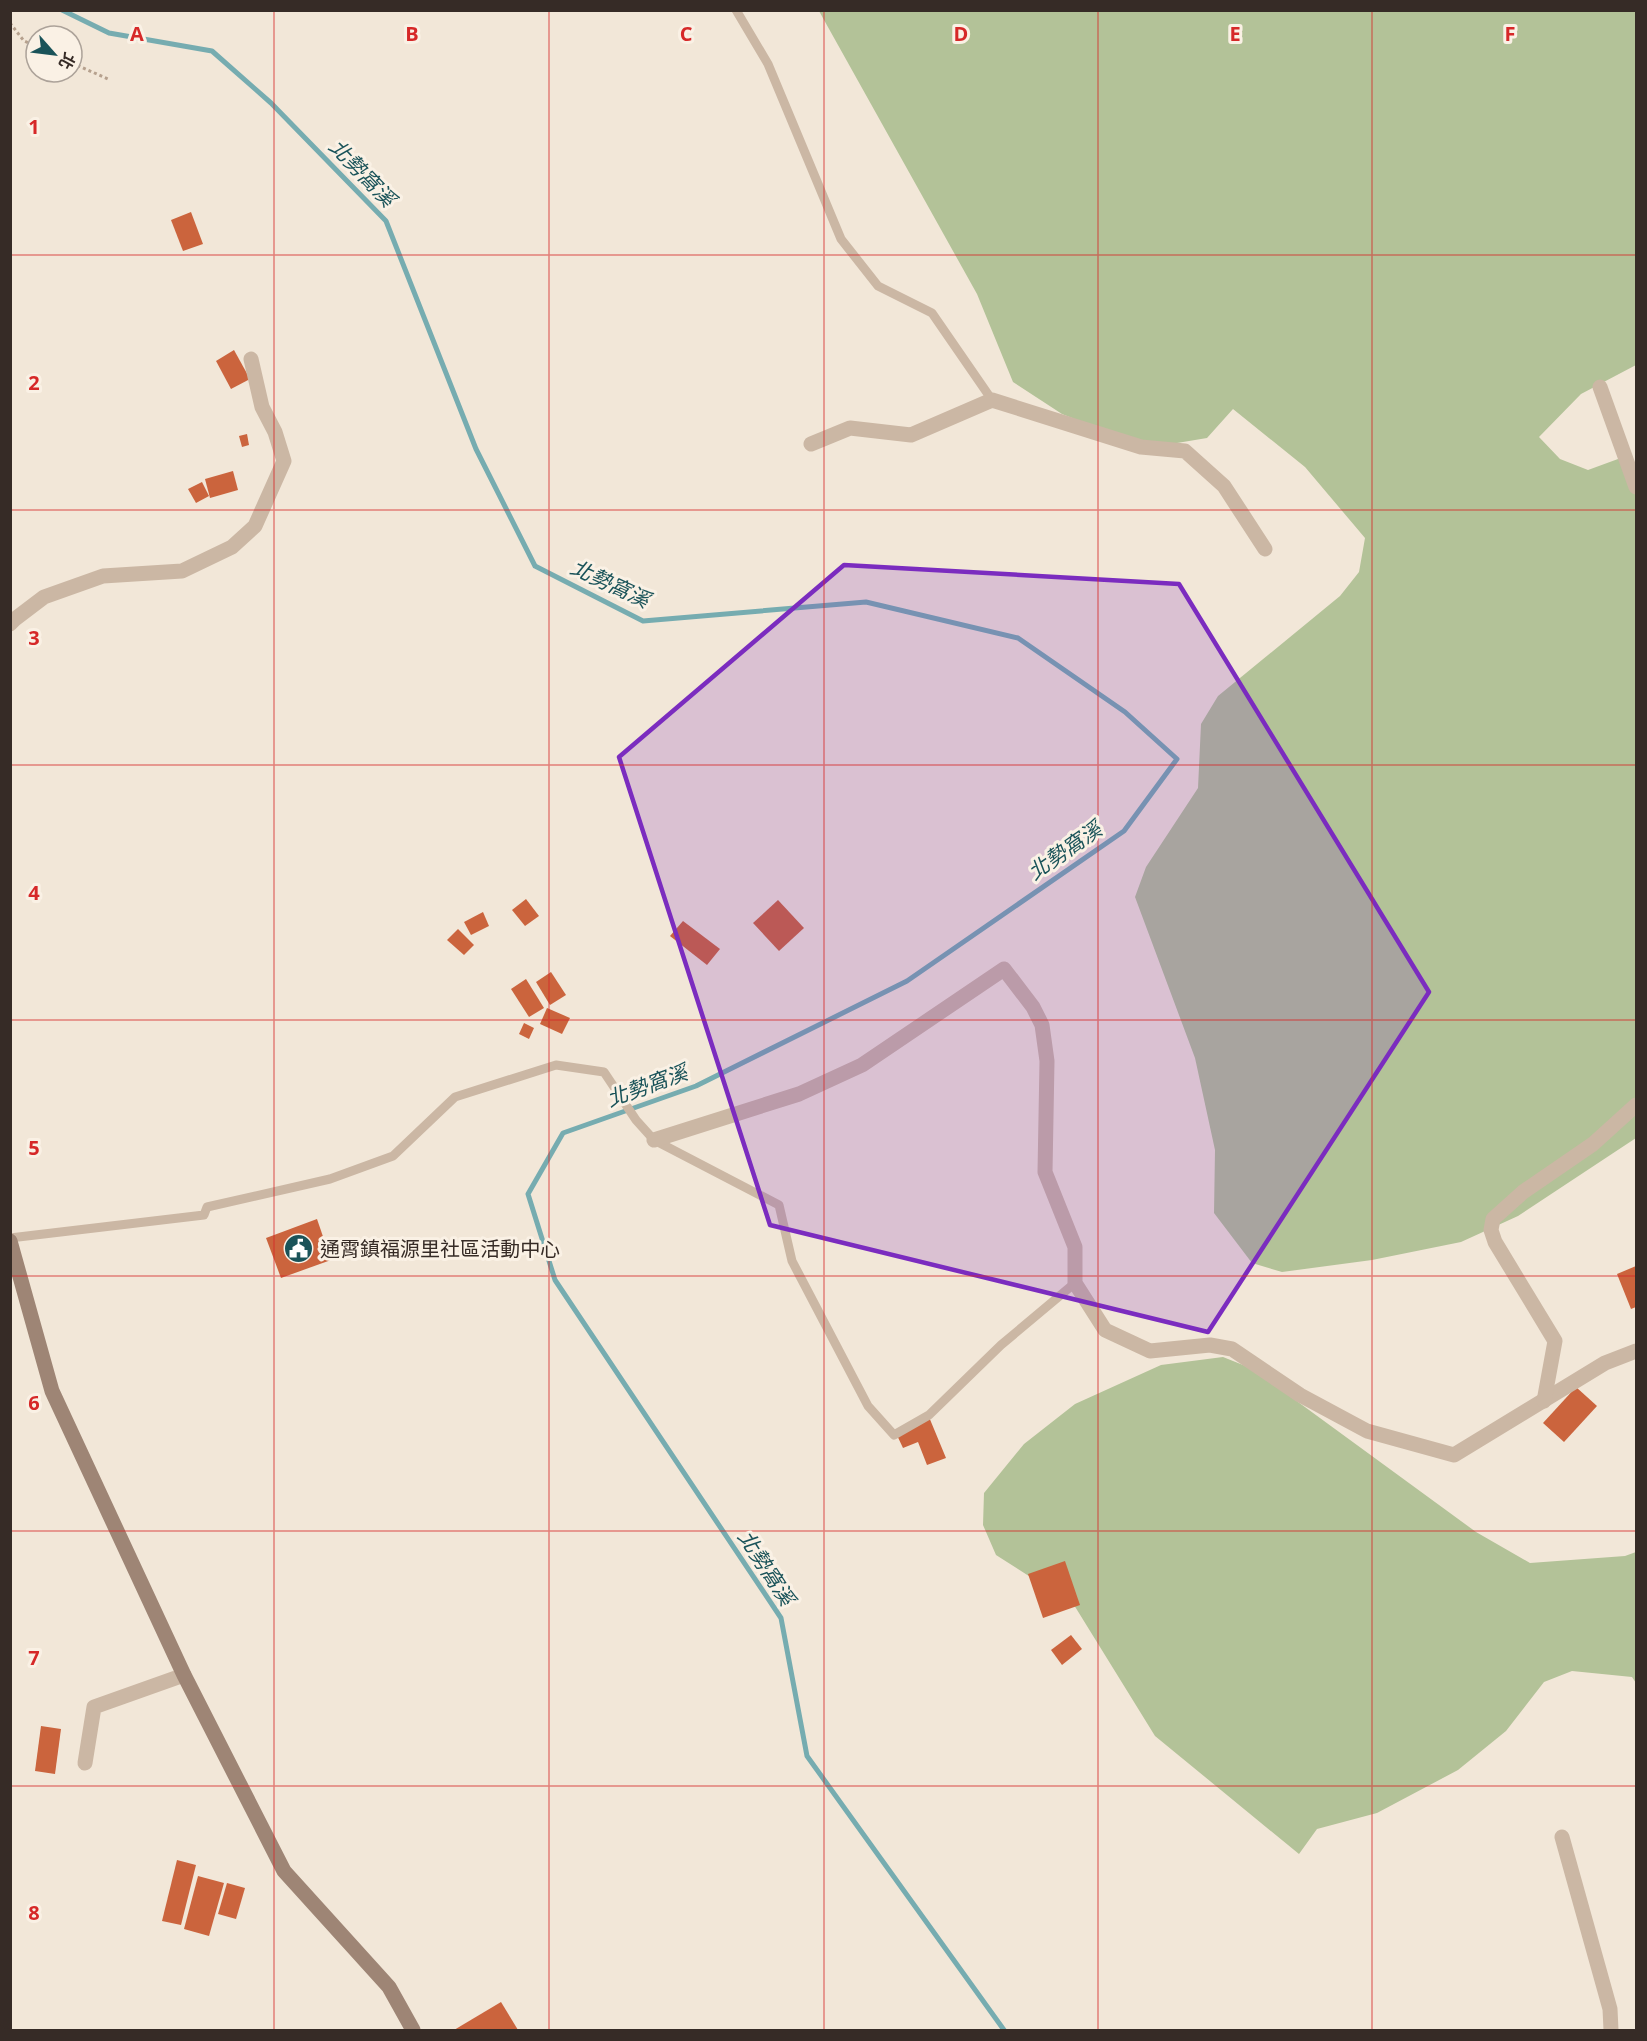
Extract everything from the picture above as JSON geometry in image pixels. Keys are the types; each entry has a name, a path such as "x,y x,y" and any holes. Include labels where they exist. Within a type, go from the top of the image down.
{"street":[{"path":"10,624 44,597 103,576 182,571 232,547 255,526 284,461 275,432 262,407 251,358"},
{"path":"1600,387 1636,487"},
{"path":"811,444 850,428 911,435 992,400 1140,447 1185,451 1224,486 1264,549"},
{"path":"654,1140 800,1094 862,1065 1004,969 1033,1007 1042,1025 1047,1061 1045,1172 1075,1247 1075,1283 1105,1330 1150,1351 1210,1345 1232,1349 1300,1395 1367,1431 1454,1455 1605,1363 1636,1351"},
{"path":"1544,1401 1555,1341 1495,1242 1491,1230 1493,1219 1523,1192 1593,1144 1636,1105"},
{"path":"10,1239 52,1391 184,1675 284,1871 389,1987 413,2031"},
{"path":"85,1763 94,1707 184,1675"},
{"path":"1562,1837 1610,2008 1611,2031"}],"lane":[{"path":"736,10 768,64 841,239 878,286 932,313 992,400"},
{"path":"10,1239 204,1215 207,1207 330,1179 393,1156 455,1097 556,1065 604,1072 621,1100 654,1140 779,1205 792,1261 868,1406 894,1435 929,1415 1001,1345 1075,1283"}],"path":[{"path":"10,23 24,41"},
{"path":"84,68 108,79"}],"highlighted area":[{"path":"844,565 1179,584 1429,992 1208,1332 770,1225 619,757"}],"green space":[{"path":"819,11 1636,11 1636,365 1581,394 1539,437 1560,459 1588,470 1618,459 1636,465 1636,1138 1518,1216 1461,1242 1372,1260 1282,1272 1252,1263 1214,1213 1215,1150 1195,1058 1135,897 1146,867 1198,788 1201,724 1218,696 1340,596 1359,572 1365,538 1305,467 1233,409 1207,438 1147,448 1062,414 1013,382 977,294"},
{"path":"1223,1357 1253,1369 1476,1532 1530,1563 1625,1556 1636,1552 1636,1683 1632,1677 1572,1671 1544,1682 1506,1731 1458,1770 1377,1813 1317,1829 1299,1854 1155,1736 1074,1605 996,1555 983,1525 984,1493 1024,1444 1075,1404 1161,1365"}],"building":[{"path":"191,212 203,244 183,251 171,220"},
{"path":"234,350 250,379 231,389 216,361"},
{"path":"247,434 249,445 242,447 239,436"},
{"path":"233,471 238,490 210,498 205,479"},
{"path":"202,482 209,496 196,503 188,489"},
{"path":"526,899 539,916 525,926 512,910"},
{"path":"778,900 804,928 779,951 753,923"},
{"path":"483,912 489,926 471,935 464,922"},
{"path":"683,921 720,949 707,965 670,936"},
{"path":"458,929 474,945 464,955 447,940"},
{"path":"551,972 566,995 550,1005 536,982"},
{"path":"526,979 544,1008 529,1017 511,989"},
{"path":"547,1008 570,1018 562,1034 540,1024"},
{"path":"524,1023 534,1028 529,1039 519,1034"},
{"name":"通霄鎮福源里社區活動中心","path":"317,1219 331,1260 281,1278 266,1238"},
{"path":"1636,1266 1636,1307 1631,1309 1617,1274"},
{"path":"1576,1387 1597,1406 1564,1442 1543,1423"},
{"path":"929,1417 946,1458 927,1465 918,1442 903,1448 895,1431"},
{"path":"1065,1561 1080,1605 1043,1618 1028,1574"},
{"path":"1071,1635 1082,1649 1062,1665 1051,1650"},
{"path":"41,1726 61,1729 55,1774 35,1771"},
{"path":"177,1860 196,1865 181,1925 162,1921"},
{"path":"198,1876 224,1883 209,1936 184,1929"},
{"path":"227,1883 245,1888 236,1919 218,1914"},
{"path":"501,2002 518,2030 454,2030"}],"waterway":[{"name":"北勢窩溪","path":"62,10 109,33 212,51 271,103 386,221 476,449 535,566 643,621 866,602 1018,638 1125,712 1177,759 1124,831 907,981 696,1086 563,1133 528,1194 555,1280 781,1618 807,1756 1004,2030"}],"place":[{"name":"通霄鎮福源里社區活動中心","path":"299,1249"}]}
